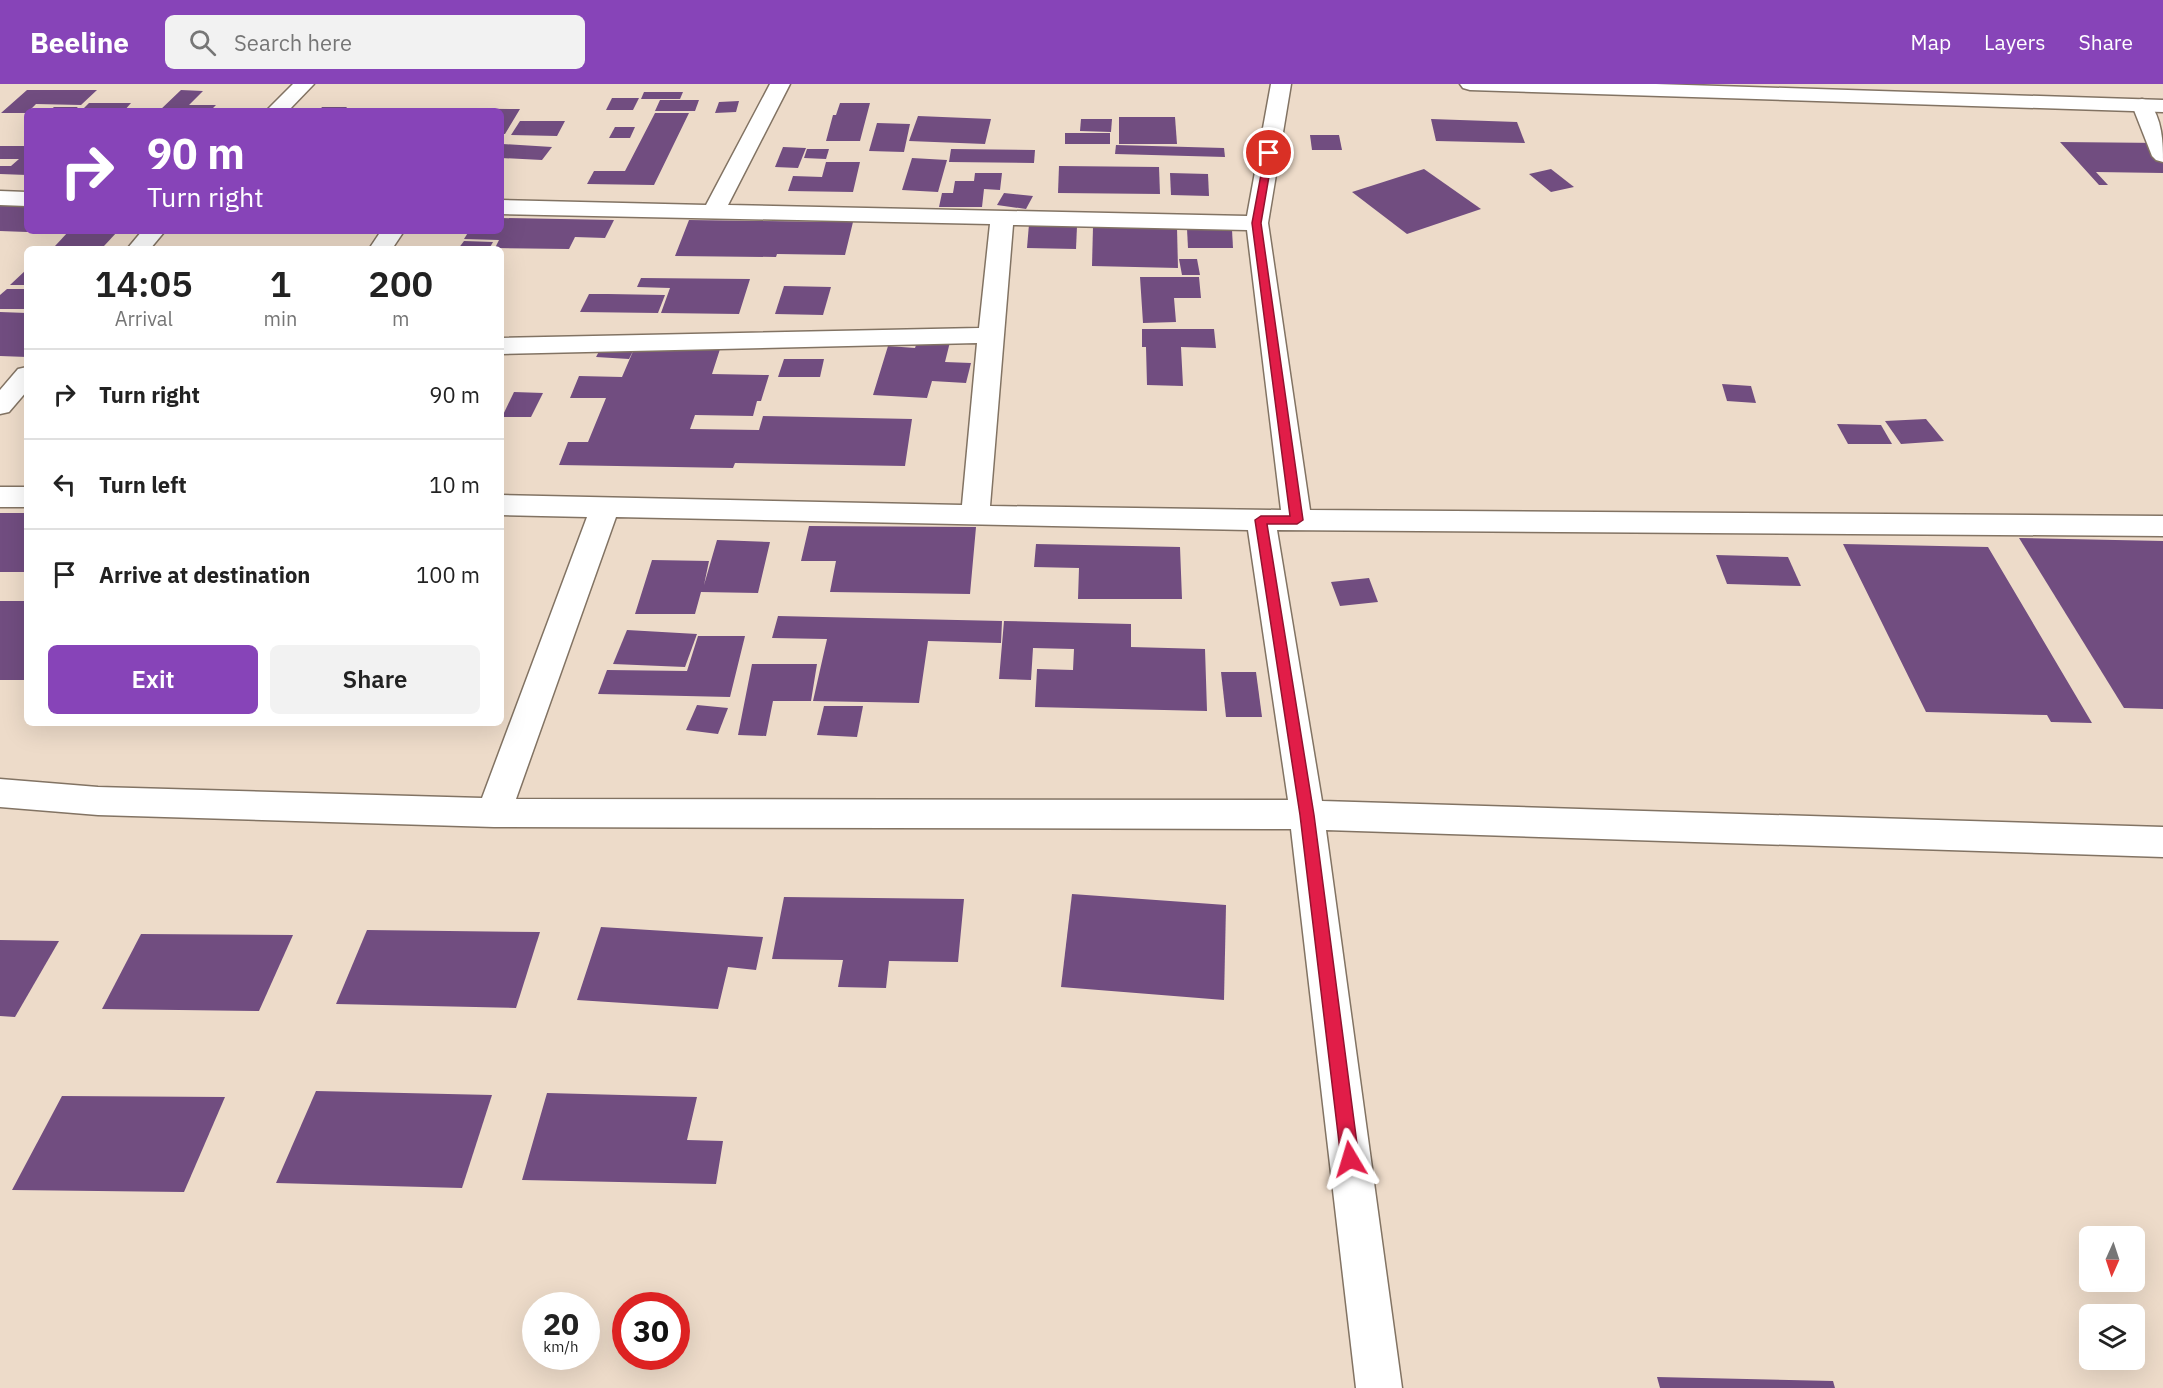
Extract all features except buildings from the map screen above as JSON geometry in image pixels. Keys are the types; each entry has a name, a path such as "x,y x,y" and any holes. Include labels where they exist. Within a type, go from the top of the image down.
{"street":[{"path":"279,108 304,84"},
{"path":"713,212 780,84"},
{"path":"1281,84 1257,223 1279,520 1307,815 1379,1388"},
{"path":"1470,84 2153,106"},
{"path":"2118,84 2153,106 2163,156"},
{"path":"0,198 24,199"},
{"path":"504,207 1257,223"},
{"path":"975,515 1002,219"},
{"path":"141,246 151,234"},
{"path":"504,346 990,335"},
{"path":"0,406 24,378"},
{"path":"0,497 24,497"},
{"path":"504,505 1279,520 2163,526"},
{"path":"494,813 605,507"},
{"path":"0,793 98,801 494,813 1307,815 2163,842"}],"route":[{"path":"1269,153 1257,223 1297,520 1261,520 1307,815 1350,1159"}]}
